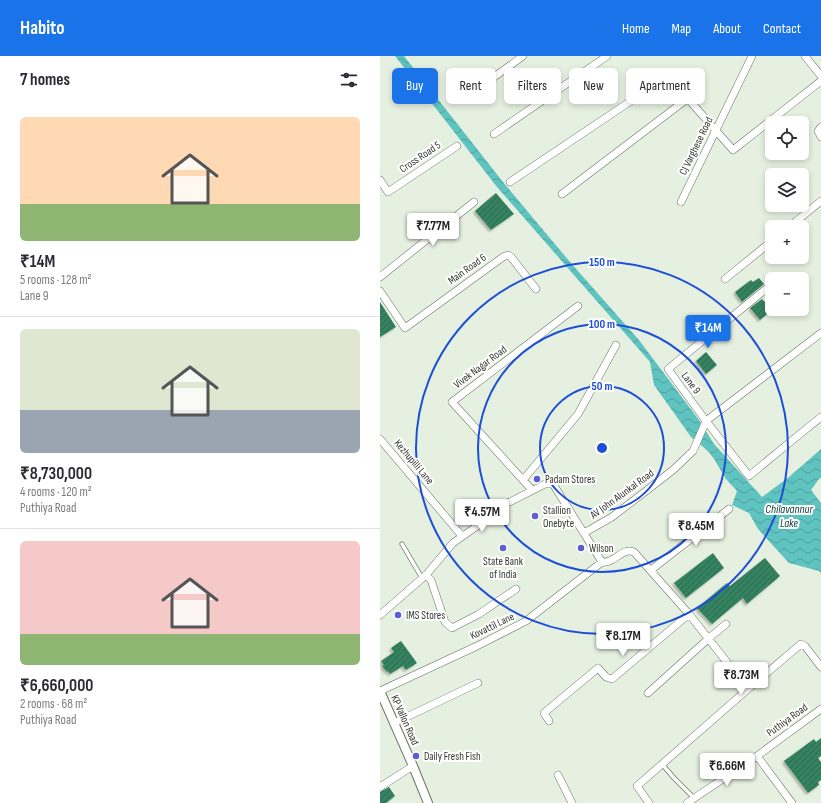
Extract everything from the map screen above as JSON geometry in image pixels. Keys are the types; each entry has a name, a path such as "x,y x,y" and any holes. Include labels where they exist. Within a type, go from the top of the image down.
{"street":[{"path":"496,75 523,56"},
{"path":"494,134 607,56"},
{"name":"CJ Varghese Road","path":"681,202 752,56"},
{"path":"805,56 821,76"},
{"path":"692,104 733,150 821,81"},
{"path":"510,182 626,104"},
{"path":"562,194 680,104"},
{"path":"821,127 818,131 821,137"},
{"name":"Cross Road 5","path":"380,180 388,192 457,146"},
{"path":"798,220 821,201"},
{"path":"380,278 474,202"},
{"path":"725,279 765,247"},
{"name":"Main Road 6","path":"380,292 404,328 503,257 508,255 536,289"},
{"name":"Lane 9","path":"706,422 668,370 765,290"},
{"name":"Vivek Nagar Road","path":"532,490 452,402 578,306"},
{"name":"AV John Alunkal Road","path":"380,615 424,577 453,543 480,524 496,509 545,484 553,484 584,534 612,517 673,470 693,451 706,422 821,333"},
{"path":"523,480 578,414 616,345"},
{"path":"706,422 749,476 821,417"},
{"name":"Kezhupilli Lane","path":"380,439 462,536"},
{"path":"729,509 651,570 689,614 748,689"},
{"path":"584,534 602,562"},
{"name":"Kovattil Lane","path":"380,691 477,646 526,621 602,562 606,563 625,552 632,550 651,570"},
{"path":"424,577 431,580 444,622 452,628 479,614 516,589"},
{"path":"549,722 544,712 598,668 606,677 612,679 689,614"},
{"path":"648,693 726,624"},
{"path":"649,803 637,786 801,644 805,646 821,667"},
{"path":"394,724 478,683"},
{"name":"KP Vallon Road","path":"380,691 428,803"},
{"name":"Puthiya Road","path":"687,803 758,756 821,709"},
{"path":"758,756 792,803"},
{"path":"380,787 413,766"},
{"path":"558,775 572,803"}],"lane":[{"path":"402,544 424,577"},
{"path":"662,764 694,798"}],"water":[{"name":"Chilavannur Lake","path":"395,56 404,56 413,68 404,68"},
{"name":"Chilavannur Lake","path":"438,99 503,182 570,262 639,340 699,420 714,444 762,497 789,477 821,449 821,478 811,490 821,503 821,573 819,571 789,563 758,529 749,513 732,505 737,491 726,479 708,451 691,437 654,385 650,362 497,187 432,104 438,104"}],"building":[{"path":"496,193 514,214 491,230 475,211"},
{"path":"759,278 764,284 742,302 735,292 751,280 753,282"},
{"path":"762,299 765,302 765,316 760,320 750,308"},
{"path":"380,302 396,327 380,337"},
{"path":"706,352 717,365 706,374 696,361"},
{"path":"713,553 724,568 686,598 674,583"},
{"path":"765,558 780,576 747,604 743,598 712,624 697,608 727,583 730,586"},
{"path":"401,641 417,663 406,670 403,666 390,674 382,666 384,665 381,661 394,652 391,648"},
{"path":"821,738 821,756 818,758 821,762 821,780 818,782 819,785 808,793 784,761 814,739 816,742"},
{"path":"389,787 395,796 386,803 380,803 380,792"}],"place":[{"name":"Padam Stores","path":"537,479"},
{"name":"Stallion Onebyte","path":"535,516"},
{"name":"State Bank of India","path":"503,548"},
{"name":"Wilson","path":"581,548"},
{"name":"IMS Stores","path":"398,615"},
{"name":"Daily Fresh Fish","path":"416,756"}]}
